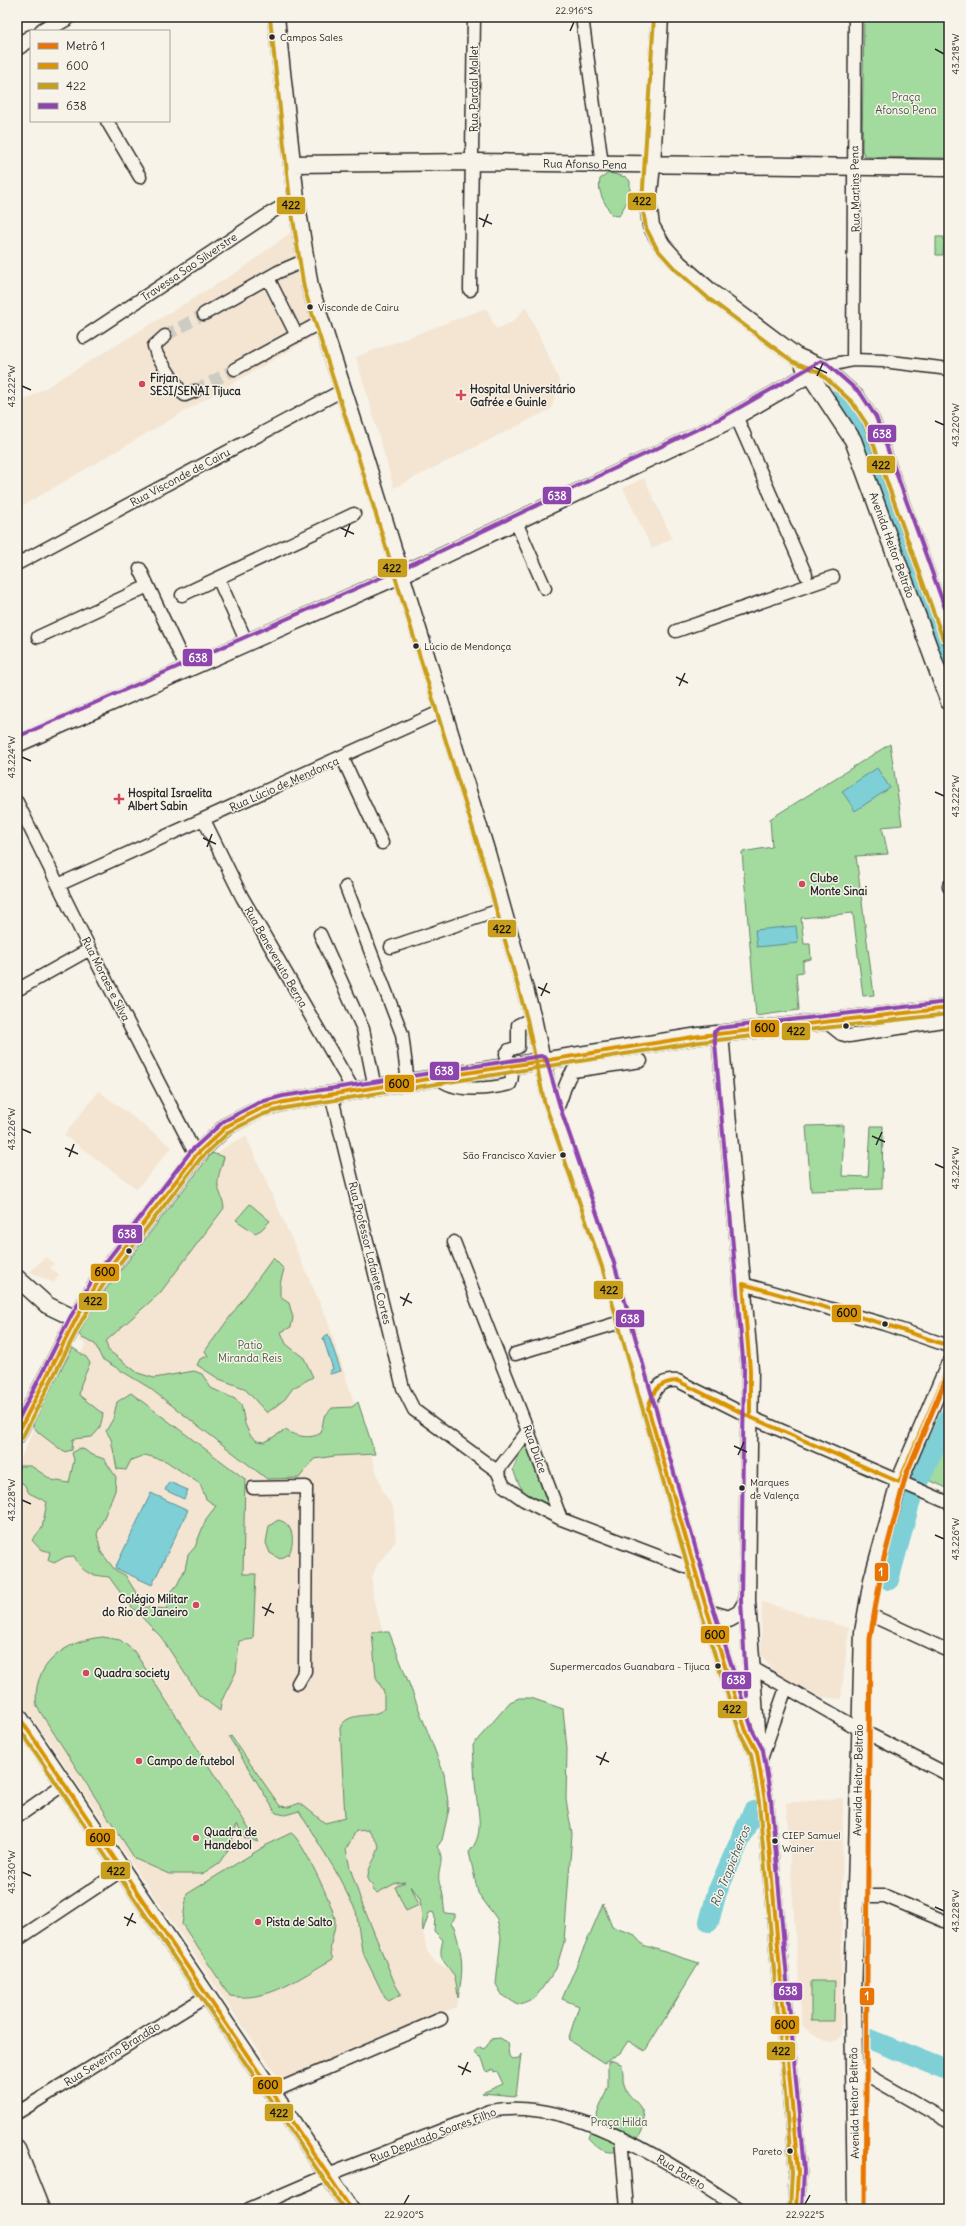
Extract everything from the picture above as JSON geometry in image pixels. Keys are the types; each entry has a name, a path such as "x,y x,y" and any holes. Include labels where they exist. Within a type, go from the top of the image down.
{"street":[{"path":"276,17 296,199 310,287 402,574 503,909 533,1018 554,1112 608,1265 708,1613 746,1731 759,1757"},
{"name":"Rua Pardal Mallet","path":"470,290 474,17"},
{"path":"582,17 602,164"},
{"path":"660,17 648,215 651,226 662,245 679,264 712,293 816,370"},
{"name":"Rua Martins Pena","path":"853,360 856,236 854,167 855,17"},
{"path":"17,47 30,39"},
{"path":"108,122 140,176"},
{"name":"Rua Afonso Pena","path":"292,164 473,162 949,168"},
{"name":"Travessa Sao Silverstre","path":"84,337 272,212 296,199"},
{"path":"204,314 268,278 306,260"},
{"path":"268,278 297,336"},
{"path":"235,369 321,322"},
{"path":"164,336 154,346 157,354 181,392 185,395 195,391"},
{"path":"17,744 516,522 736,416 816,370 853,360 884,361 949,369"},
{"name":"Avenida Heitor Beltrão","path":"816,370 857,398 871,420 949,637"},
{"name":"Avenida Heitor Beltrão","path":"816,370 823,396 853,440 949,702"},
{"name":"Rua Visconde de Cairu","path":"17,564 343,390"},
{"path":"736,416 806,575"},
{"path":"182,596 354,514"},
{"path":"516,522 545,588"},
{"path":"140,568 187,669"},
{"path":"676,631 833,577"},
{"path":"218,578 247,642"},
{"path":"38,637 148,586"},
{"name":"Rua Lúcio de Mendonça","path":"58,885 444,710"},
{"path":"342,757 382,842"},
{"name":"Rua Moraes e Silva","path":"17,802 90,949 196,1155"},
{"name":"Rua Benevenuto Berna","path":"204,820 242,897 354,1091"},
{"path":"346,887 402,1034 408,1083"},
{"path":"391,947 503,909"},
{"path":"320,934 364,1029 375,1088"},
{"path":"17,990 90,949"},
{"path":"17,1435 76,1320 98,1282 196,1155 227,1126 262,1108 284,1102 331,1094 720,1034 949,1008"},
{"path":"510,1067 506,1054 509,1050 518,1048 518,1025 533,1018"},
{"path":"826,1022 841,1034 849,1036 949,1020"},
{"path":"720,1034 750,1370 747,1601 751,1667 759,1757 765,1801 798,2172 796,2209"},
{"path":"554,1112 562,1098 567,1078 573,1071 641,1061"},
{"name":"Rua Professor Lafaiete Cortes","path":"331,1094 403,1388 414,1410 497,1471"},
{"name":"Rua Dulce","path":"454,1242 528,1431 560,1519"},
{"path":"17,1278 47,1305 76,1320"},
{"path":"743,1284 884,1324 949,1346"},
{"path":"515,1354 624,1321"},
{"name":"Avenida Heitor Beltrão","path":"856,2209 853,2067 859,1729 863,1632 872,1580 910,1486 949,1365"},
{"path":"648,1408 653,1391 659,1384 670,1380 678,1382 750,1417 949,1503"},
{"path":"528,1431 497,1471 504,1486 524,1500 560,1519 697,1571"},
{"path":"253,1488 306,1487 307,1604 305,1671 298,1683"},
{"path":"708,1613 729,1619 740,1613 747,1601"},
{"path":"866,1613 949,1651"},
{"path":"751,1667 859,1729 949,1775"},
{"path":"759,1757 786,1688"},
{"path":"17,1714 351,2209"},
{"path":"17,1818 64,1784"},
{"path":"17,1940 122,1870"},
{"path":"856,1896 885,1896 949,1923"},
{"name":"Rua Severino Brandão","path":"17,2113 206,1996"},
{"path":"272,2092 441,2019"},
{"path":"853,2067 949,2122"},
{"name":"Rua Deputado Soares Filho","path":"249,2209 328,2175 490,2111 509,2107 531,2110 586,2124 621,2137"},
{"path":"621,2137 627,2209"},
{"name":"Rua Pareto","path":"621,2137 654,2154 740,2209"},
{"path":"17,2149 24,2171 41,2209"},
{"path":"24,2171 25,2209"}],"shaded area":[{"name":"Firjan SESI/SENAI Tijuca","path":"295,229 305,288 316,335 17,509 17,405 242,269"},
{"name":"Hospital Universitário Gafrée e Guinle","path":"526,307 560,382 551,409 394,488 356,357 486,308 496,329 513,322"},
{"path":"644,478 672,538 652,549 623,488"},
{"path":"99,1091 172,1147 137,1189 64,1135"},
{"name":"Colégio Militar do Rio de Janeiro","path":"246,1136 327,1319 383,1492 393,1507 396,1541 377,1565 372,1578 373,1598 386,1641 421,1922 427,1951 436,1963 449,1969 453,1975 456,1981 458,1998 456,2007 281,2082 17,1695 17,1466 68,1357 80,1356 85,1344 79,1340 79,1334 210,1160 226,1146"},
{"path":"45,1257 54,1264 50,1268 59,1274 54,1283 30,1272"},
{"path":"762,1602 849,1628 841,1699 821,1697 776,1673 761,1655"},
{"path":"843,1798 841,2036 832,2043 826,2042 802,2026 786,1803"}],"green space":[{"name":"Praça Afonso Pena","path":"864,17 949,17 949,158 869,157 864,155 862,150"},
{"path":"609,173 626,177 630,181 630,196 619,216 612,215 604,202 600,189 600,179"},
{"path":"936,237 944,237 943,255 936,255"},
{"name":"Clube Monte Sinai","path":"890,744 902,825 882,827 888,854 856,856 874,995 863,996 853,913 801,918 804,944 810,944 811,959 803,961 803,972 796,973 799,1010 756,1016 742,852 772,847 770,819"},
{"path":"844,1125 842,1176 868,1177 871,1126 883,1126 882,1189 811,1191 806,1126"},
{"path":"212,1153 224,1157 218,1182 224,1208 160,1293 106,1341 108,1350 138,1373 154,1378 194,1371 202,1374 211,1388 235,1399 241,1404 245,1424 250,1435 257,1441 265,1442 285,1430 294,1434 308,1437 316,1435 321,1433 324,1417 332,1408 352,1407 358,1402 375,1454 335,1456 314,1459 299,1478 267,1479 148,1387 102,1359 95,1344 82,1338 78,1333 81,1325 100,1297"},
{"path":"250,1204 270,1221 261,1230 255,1233 236,1220"},
{"name":"Patio Miranda Reis","path":"273,1258 284,1269 280,1284 280,1297 289,1303 293,1318 291,1327 281,1332 286,1344 304,1358 313,1377 293,1388 285,1399 267,1413 244,1388 219,1379 197,1365 200,1359 208,1356 205,1351"},
{"path":"73,1348 86,1357 90,1363 81,1384 79,1395 103,1414 100,1428 92,1437 73,1439 72,1450 64,1452 39,1433 33,1426 34,1417"},
{"path":"131,1393 245,1479 243,1574 256,1574 253,1639 239,1641 236,1672 221,1702 220,1711 199,1695 161,1637 128,1603 109,1577 92,1574 84,1570 74,1556 65,1557 54,1563 48,1560 50,1552 40,1549 32,1540 42,1528 47,1502 29,1493 24,1484 17,1481 19,1466 31,1466 52,1480 69,1483 74,1460 72,1453 79,1448 104,1459 116,1477 115,1491 97,1534 101,1552 115,1570 125,1575 145,1607 167,1609 165,1599 177,1585 185,1569 188,1555 195,1547 206,1519 216,1506 206,1499 200,1484 166,1461 145,1455 131,1460 126,1470 117,1469 111,1439 106,1431 113,1419 117,1402"},
{"path":"949,1430 949,1484 947,1488 926,1479"},
{"path":"529,1447 549,1500 546,1504 533,1498 524,1491 513,1469 522,1448"},
{"path":"278,1520 287,1525 292,1534 292,1544 289,1554 280,1559 270,1553 266,1543 269,1526"},
{"path":"372,1632 389,1632 444,1774 449,1809 442,1840 437,1847 441,1856 439,1883 443,1893 445,1913 455,1914 455,1918 450,1924 454,1927 462,1962 458,1998 454,1976 441,1956 443,1940 434,1931 435,1917 433,1912 429,1913 423,1931 420,1899 411,1886 419,1905 406,1911 395,1887 405,1882 396,1883 377,1893 373,1890 372,1885 368,1881 368,1876 379,1845 368,1830 356,1831 346,1849 350,1868 361,1901 395,1984 401,1994 389,2001 385,1998 362,1951 356,1911 335,1870 299,1811 285,1815 276,1813 229,1737 231,1736 280,1806 289,1807 300,1803 325,1823 345,1818 340,1727 349,1719 373,1714 384,1709 384,1692 376,1677"},
{"path":"103,1637 120,1640 134,1651 258,1842 245,1838 237,1824 230,1847 219,1863 202,1874 169,1874 135,1859 37,1707 36,1692 39,1679 53,1658 76,1643"},
{"path":"519,1698 531,1698 563,1709 567,1749 566,1800 572,1834 564,1942 556,1969 535,1998 518,2005 501,1994 496,1984 501,1937 497,1919 478,1893 469,1852 474,1845 479,1831 473,1745 510,1702"},
{"name":"Pista de Salto","path":"291,1833 302,1846 309,1859 333,1913 335,1925 330,1949 333,1959 284,1987 271,1992 258,1996 230,1996 182,1924 187,1894 270,1843"},
{"path":"603,1904 612,1927 633,1934 643,1945 699,1963 645,2051 628,2041 620,2053 604,2063 568,2040 579,2006 562,1999"},
{"path":"811,1981 835,1981 834,2021 811,2021"},
{"path":"500,2038 507,2042 509,2056 512,2059 519,2058 521,2054 516,2096 482,2093 503,2084 497,2071 494,2072 493,2069 487,2072 481,2056 479,2057 474,2052 480,2047 485,2049 491,2039"},
{"name":"Praça Hilda","path":"613,2061 621,2064 625,2088 641,2108 644,2118 644,2125 638,2138 632,2144 619,2151 612,2152 600,2149 588,2138 608,2086 608,2062"}],"water":[{"path":"877,768 890,788 855,811 842,791"},
{"path":"796,926 798,943 757,947 755,930"},
{"path":"328,1334 341,1371 330,1374 329,1371 333,1369 323,1338"},
{"path":"169,1482 188,1490 184,1499 165,1490"},
{"path":"151,1493 188,1510 152,1585 115,1568"}],"waterway":[{"name":"Rio Trapicheiros","path":"835,400 852,412 864,434 949,666"},
{"name":"Rio Trapicheiros","path":"921,1477 949,1417"},
{"name":"Rio Trapicheiros","path":"889,1580 911,1500"},
{"name":"Rio Trapicheiros","path":"709,1922 717,1892 753,1811"},
{"name":"Rio Trapicheiros","path":"864,2037 949,2071"}],"tunnel":[{"path":"165,336 204,314"},
{"path":"195,391 235,369"}],"metro line":[{"name":"1","path":"865,2209 870,1639 883,1562 906,1475 949,1371"}],"transit line":[{"name":"422","path":"654,17 642,203 646,228 657,249 675,269 708,298 792,361 819,372 852,402 866,423 943,639"},
{"name":"422","path":"270,18 290,200 304,288 357,453 481,855 527,1019 544,1101 602,1267 699,1606 740,1733 751,1754 759,1802 792,2172 790,2209"},
{"name":"638","path":"17,737 430,556 721,418 821,361 826,363 861,394 876,417 949,619"},
{"name":"638","path":"747,1696 741,1601 744,1370 714,1032 719,1028 948,1002"},
{"name":"600","path":"17,1435 76,1319 98,1282 196,1155 227,1126 262,1108 284,1102 699,1036 949,1008"},
{"name":"422","path":"22,1438 81,1322 103,1285 200,1159 230,1131 264,1114 285,1108 700,1042 949,1014"},
{"name":"638","path":"17,1422 71,1316 93,1279 191,1151 224,1121 260,1102 283,1096 541,1056 546,1058 561,1110 614,1263 711,1602 752,1729 763,1750 771,1800 804,2171 802,2209"},
{"name":"600","path":"743,1284 884,1324 949,1346"},
{"name":"600","path":"743,1284 750,1370 750,1417"},
{"name":"600","path":"899,1482 949,1365"},
{"name":"600","path":"796,2209 798,2172 765,1801 757,1752 746,1731 705,1604 648,1408 652,1397 661,1385 671,1381 678,1381 750,1417 899,1482"},
{"name":"600","path":"17,1714 351,2209"},
{"name":"422","path":"17,1725 344,2209"}],"place":[{"name":"Campos Sales","path":"272,37"},
{"name":"Visconde de Cairu","path":"310,307"},
{"name":"Firjan SESI/SENAI Tijuca","path":"142,384"},
{"name":"Hospital Universitário Gafrée e Guinle","path":"461,395"},
{"name":"Lúcio de Mendonça","path":"416,646"},
{"name":"Hospital Israelita Albert Sabin","path":"119,799"},
{"name":"Clube Monte Sinai","path":"802,884"},
{"name":"São Francisco Xavier","path":"563,1155"},
{"name":"Marques de Valença","path":"742,1488"},
{"name":"Colégio Militar do Rio de Janeiro","path":"196,1605"},
{"name":"Supermercados Guanabara - Tijuca","path":"718,1666"},
{"name":"Quadra society","path":"86,1673"},
{"name":"Campo de futebol","path":"139,1761"},
{"name":"Quadra de Handebol","path":"196,1838"},
{"name":"CIEP Samuel Wainer","path":"775,1841"},
{"name":"Pista de Salto","path":"258,1922"},
{"name":"Pareto","path":"790,2151"}]}
